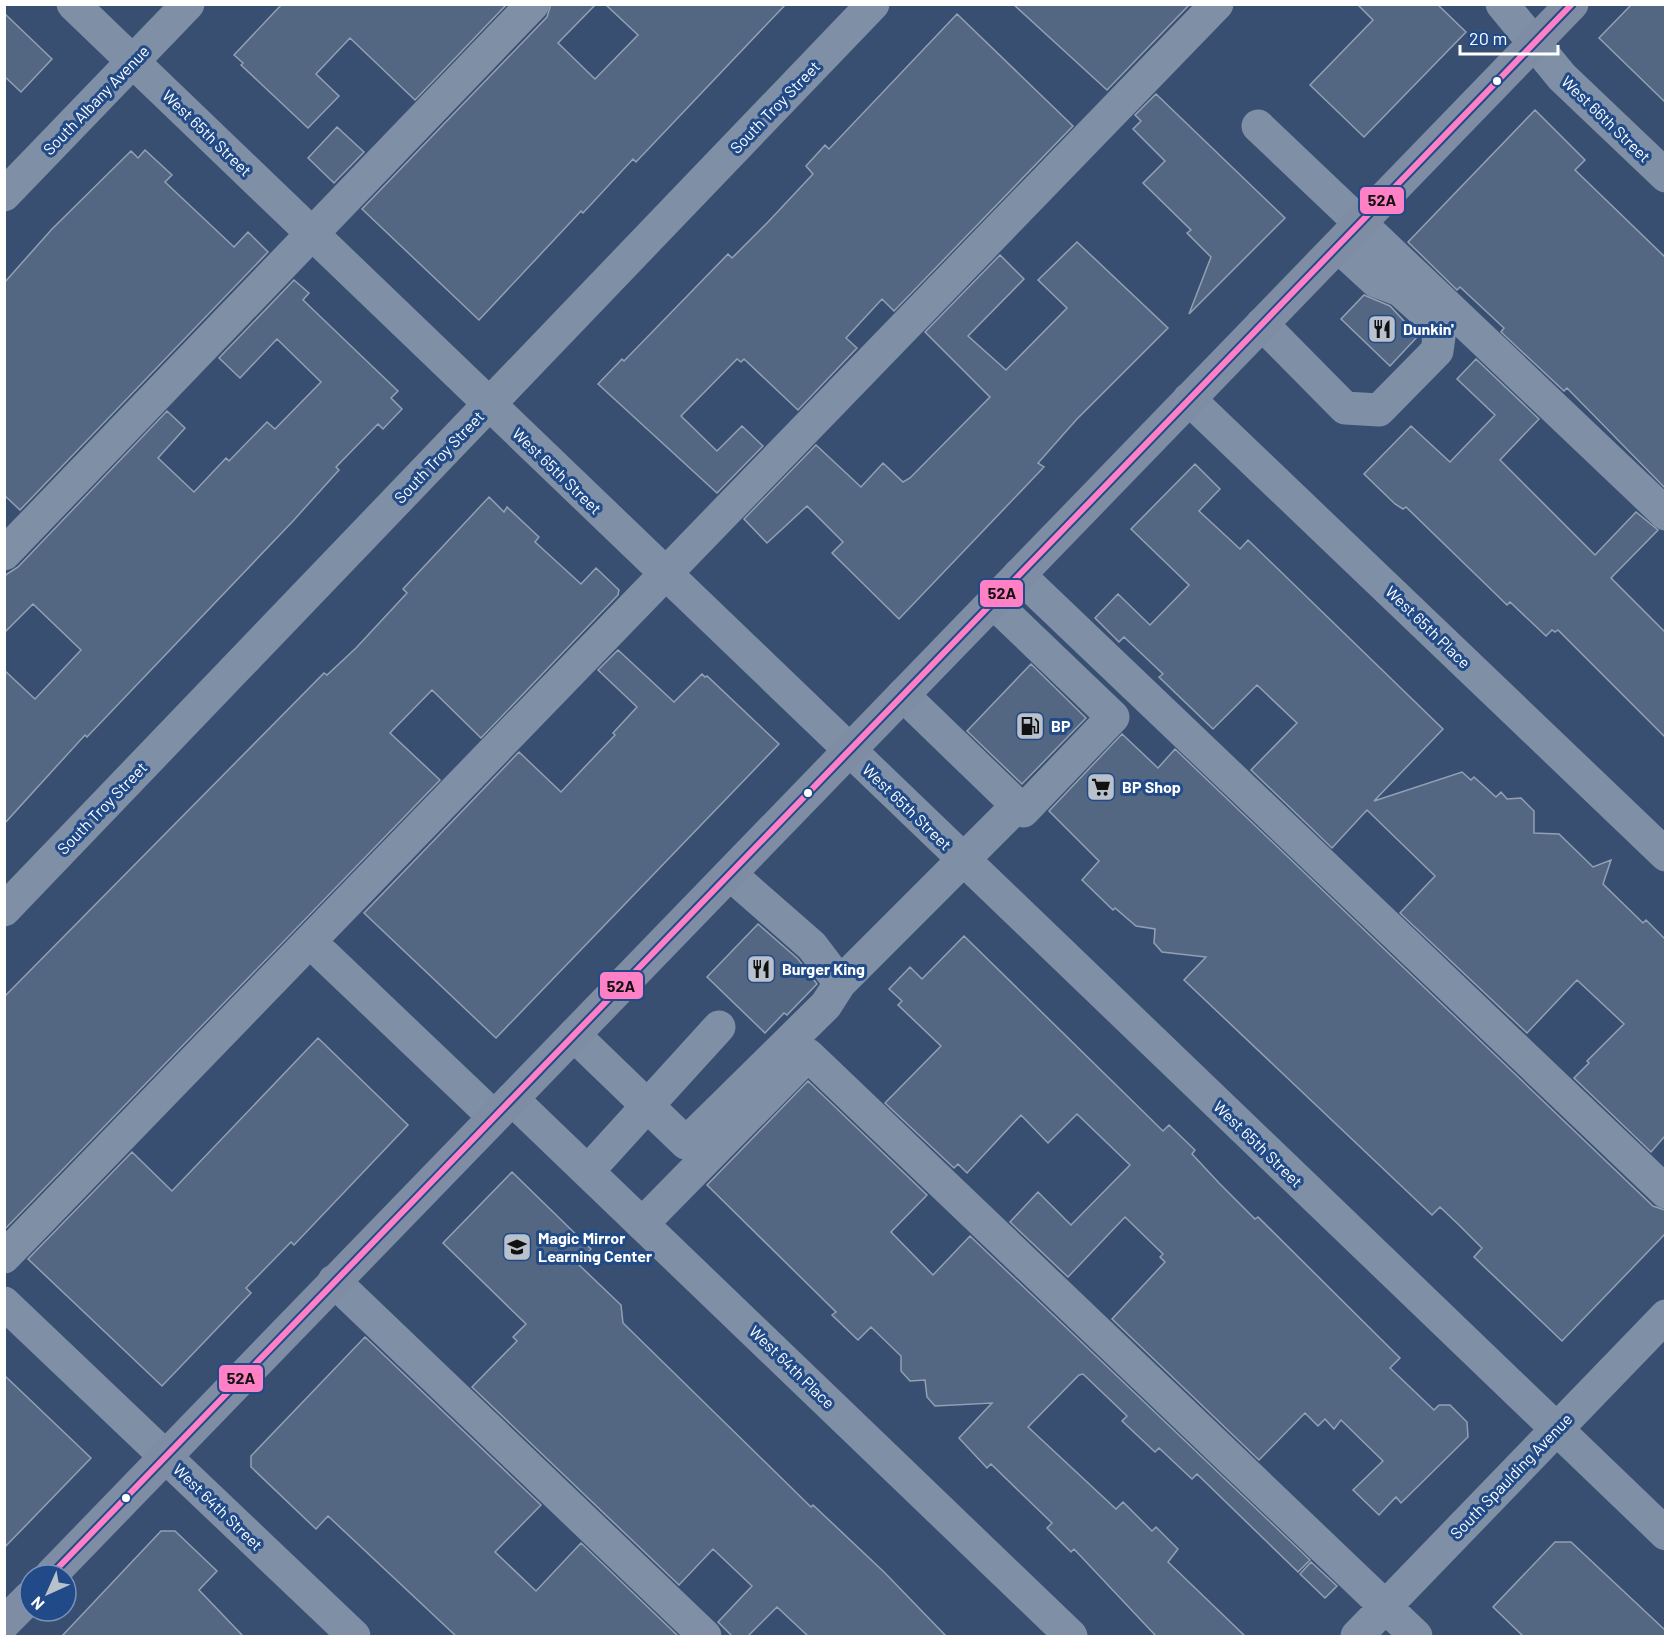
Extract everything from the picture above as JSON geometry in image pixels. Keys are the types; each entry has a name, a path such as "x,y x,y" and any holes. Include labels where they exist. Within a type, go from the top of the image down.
{"main road":[{"path":"63,1563 1572,4"},
{"path":"4,1623 18,1609"}],"street":[{"name":"West 65th Street","path":"72,4 1665,1534"},
{"name":"South Albany Avenue","path":"4,195 188,4"},
{"path":"4,554 533,4"},
{"name":"South Troy Street","path":"4,910 873,4"},
{"path":"4,1257 1217,4"},
{"name":"West 66th Street","path":"1502,4 1562,77 1665,176"},
{"path":"1258,126 1349,234 1665,514"},
{"path":"1262,324 1345,408 1379,410 1437,351 1439,337 1430,317 1400,290 1376,281 1349,234"},
{"name":"West 65th Place","path":"1190,399 1665,855"},
{"path":"1019,575 1665,1192"},
{"path":"903,695 1023,811 1113,717 993,602"},
{"path":"574,1035 686,1143 826,1005 840,983 1017,806"},
{"path":"730,874 812,946 840,983"},
{"name":"West 64th Place","path":"324,955 503,1108 588,1171 1071,1636"},
{"path":"588,1171 719,1027"},
{"path":"644,1223 808,1055 1416,1636"},
{"path":"334,1281 705,1636"},
{"name":"West 64th Street","path":"4,1303 354,1636"},
{"name":"South Spaulding Avenue","path":"1357,1636 1665,1316"}],"building":[{"path":"282,4 507,4 415,100 350,38 316,74 339,96 308,128 241,65 243,63 234,55"},
{"path":"551,4 596,4 558,43 595,79 638,35 605,4 786,4 636,162 633,159 583,213 581,211 479,320 362,209 547,17"},
{"path":"1013,4 1190,4 1107,90"},
{"path":"1357,4 1437,4 1466,32 1364,137 1310,85 1373,20"},
{"path":"1632,4 1665,4 1665,102 1599,38"},
{"path":"4,13 52,59 21,92 4,76"},
{"path":"957,14 1073,126 894,311 882,299 846,338 857,348 798,410 744,359 741,362 737,359 681,416 717,451 742,426 763,446 717,493 598,384 622,359 624,361 728,254 732,258 768,222 813,174 806,166 825,145 829,149"},
{"path":"1156,94 1285,218 1189,314 1211,257 1187,233 1191,230 1143,183 1165,161 1133,129 1141,121 1135,115"},
{"path":"1535,110 1585,160 1575,170 1665,257 1665,488 1567,388 1564,391 1501,332 1504,328 1460,287 1457,290 1408,242"},
{"path":"337,127 364,152 334,183 308,158"},
{"path":"145,150 172,175 165,182 234,247 248,232 268,252 20,510 4,495 4,283 52,229 131,151 138,158"},
{"path":"1077,242 1168,328 1077,419 1038,463 1044,467 899,619 832,553 843,542 807,506 767,543 744,519 816,445 861,487 883,463 903,482 910,478 990,397 925,332 1000,255 1024,279 968,336 1006,370 1067,308 1038,280"},
{"path":"294,280 309,293 303,300 398,391 391,398 402,409 383,429 378,424 336,467 339,470 293,521 87,737 85,735 4,824 4,670 35,699 81,650 33,604 4,633 4,576 18,567 167,411 185,428 158,458 194,492 226,458 229,461 267,422 275,429 321,382 277,339 240,378 219,358"},
{"name":"Dunkin'","path":"1364,295 1390,306 1418,336 1390,366 1341,319"},
{"path":"1476,359 1539,419 1500,460 1595,555 1636,512 1658,530 1611,578 1665,632 1665,737 1558,630 1555,632 1552,630 1546,636 1510,602 1507,605 1406,507 1403,509 1395,504 1364,474 1411,426 1450,462 1495,415 1457,379"},
{"path":"1195,464 1220,489 1199,511 1240,549 1248,540 1443,729 1374,801 1462,772 1471,780 1474,777 1496,797 1501,792 1507,799 1521,798 1534,811 1534,833 1559,834 1593,867 1611,860 1603,884 1643,923 1646,920 1665,939 1665,1136 1651,1152 1574,1078 1589,1063 1587,1061 1624,1024 1577,980 1527,1033 1400,913 1435,876 1367,810 1332,848 1251,770 1297,723 1257,685 1213,729 1159,677 1163,674 1124,637 1119,642 1095,618 1118,594 1150,625 1189,585 1131,529"},
{"path":"489,497 504,512 507,507 539,537 535,542 581,584 596,568 619,590 618,595 481,738 432,690 390,733 440,780 4,1230 4,997 324,673 327,675 356,648 407,593 403,589"},
{"path":"618,650 674,702 702,674 707,676 779,744 496,1038 364,913 519,752 561,792 615,735 613,733 637,707 598,670"},
{"name":"BP","path":"1031,664 1086,718 1022,784 967,731"},
{"path":"1122,734 1158,768 1175,749 1653,1206 1665,1210 1665,1234 1562,1341 1474,1257 1482,1248 1459,1225 1440,1207 1432,1215 1184,980 1206,957 1162,952 1154,943 1155,929 1136,926 1115,908 1113,910 1082,880 1099,861 1049,811"},
{"name":"Burger King","path":"758,924 798,959 817,984 787,1015 784,1013 765,1033 707,977"},
{"path":"964,936 1163,1131 1169,1125 1195,1150 1192,1154 1219,1183 1255,1219 1258,1217 1400,1358 1390,1368 1434,1410 1439,1405 1450,1405 1467,1422 1468,1437 1401,1503 1396,1497 1379,1515 1353,1490 1383,1461 1341,1420 1334,1429 1325,1419 1318,1426 1305,1413 1259,1460 1112,1319 1165,1262 1160,1257 1163,1254 1125,1217 1068,1277 1010,1222 1038,1192 1071,1225 1130,1165 1077,1114 1048,1143 1021,1115 967,1173 958,1164 954,1168 885,1103 941,1046 898,1005 902,1001 889,989 910,967 922,979"},
{"path":"318,1038 408,1125 294,1245 291,1242 246,1288 251,1293 162,1386 28,1259 132,1152 172,1191"},
{"path":"808,1081 927,1195 891,1232 933,1275 970,1236 1310,1560 1298,1572 1197,1474 1192,1479 1159,1448 1155,1452 1122,1421 1127,1416 1083,1374 1079,1375 1028,1427 1116,1509 1123,1502 1152,1531 1156,1527 1178,1549 1168,1562 1245,1636 1156,1636 1074,1549 1071,1552 1047,1528 1052,1523 991,1464 987,1468 959,1438 992,1403 935,1406 927,1397 925,1380 910,1381 901,1371 901,1356 871,1327 858,1340 832,1315 836,1312 707,1185"},
{"path":"512,1172 591,1249 577,1263 621,1305 623,1323 811,1507 813,1505 884,1572 946,1636 808,1636 777,1607 748,1636 732,1636 718,1622 752,1586 713,1549 679,1585 472,1387 517,1341 513,1337 526,1324 443,1243"},
{"path":"365,1337 541,1505 495,1552 536,1591 581,1543 678,1636 456,1636 328,1516 316,1529 251,1467 251,1456"},
{"path":"4,1375 91,1458 4,1548"},
{"path":"161,1531 175,1531 217,1571 199,1590 243,1636 62,1636 74,1623 78,1623 78,1619"},
{"path":"1555,1542 1571,1542 1665,1630 1665,1636 1523,1636 1493,1607"},
{"path":"1311,1562 1337,1586 1325,1598 1300,1574"}],"transit line":[{"name":"52A","path":"63,1563 1572,4"}],"place":[{"name":"Dunkin'","path":"1382,329"},
{"name":"BP","path":"1030,726"},
{"name":"BP Shop","path":"1101,787"},
{"name":"Burger King","path":"761,969"},
{"name":"Magic Mirror Learning Center","path":"517,1247"}]}
